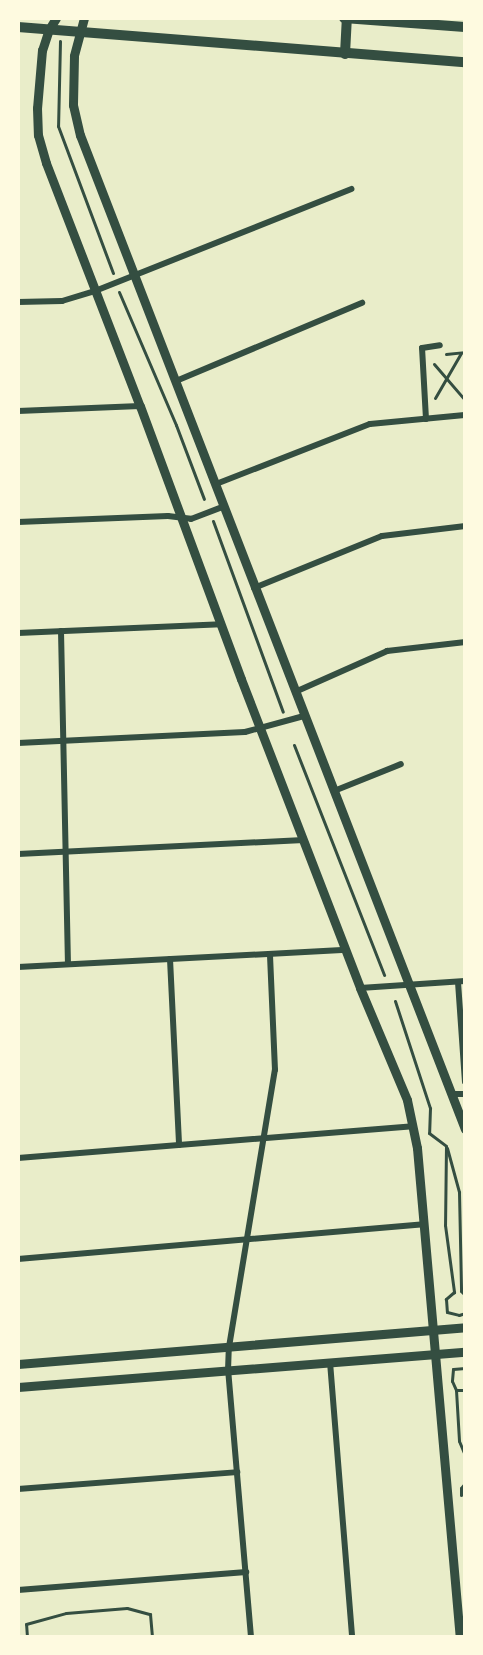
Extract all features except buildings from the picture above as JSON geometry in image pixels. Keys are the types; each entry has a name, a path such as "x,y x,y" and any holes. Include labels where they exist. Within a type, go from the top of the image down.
{"main road":[{"path":"345,54 346,18 465,27"},
{"path":"18,27 465,62"}],"street":[{"path":"56,18 49,29 42,50 37,108 38,135 46,163 261,729 348,950 360,988 407,1100 413,1126 434,1329 460,1637"},
{"path":"84,18 74,57 74,116 134,276 225,506 254,588 465,1129"},
{"path":"18,302 62,301 95,291 351,189"},
{"path":"176,381 362,303"},
{"path":"426,418 422,348 440,345"},
{"path":"18,411 140,406"},
{"path":"216,484 370,424 465,416"},
{"path":"18,522 168,516 191,519 225,506"},
{"path":"254,588 382,536 465,526"},
{"path":"18,633 221,624"},
{"path":"60,631 68,964"},
{"path":"295,692 387,651 465,642"},
{"path":"18,743 244,732 304,716"},
{"path":"334,791 401,764"},
{"path":"18,854 304,840"},
{"path":"18,967 348,950"},
{"path":"251,1637 228,1371 229,1347 275,1057 270,954"},
{"path":"170,959 179,1145"},
{"path":"360,988 462,981 465,1082"},
{"path":"453,1094 465,1094"},
{"path":"18,1158 413,1126"},
{"path":"18,1259 423,1224"},
{"path":"18,1364 465,1327"},
{"path":"18,1387 465,1352"},
{"path":"330,1362 352,1637"},
{"path":"18,1489 237,1472"},
{"path":"18,1590 246,1572"}],"path":[{"path":"118,290 176,425 204,499"},
{"path":"438,355 464,352 465,362"},
{"path":"430,407 461,353"},
{"path":"433,363 465,400"},
{"path":"210,513 286,722"},
{"path":"294,745 388,986"},
{"path":"395,1001 430,1108 429,1133 446,1146 459,1192 461,1292 465,1295"},
{"path":"446,1146 444,1224 454,1292 446,1299 447,1312 459,1315"},
{"path":"465,1368 453,1369 452,1381 456,1390 456,1418 465,1455"},
{"path":"456,1390 465,1390"},
{"path":"27,1637 26,1624 66,1613 127,1608 150,1614 152,1637"}]}
